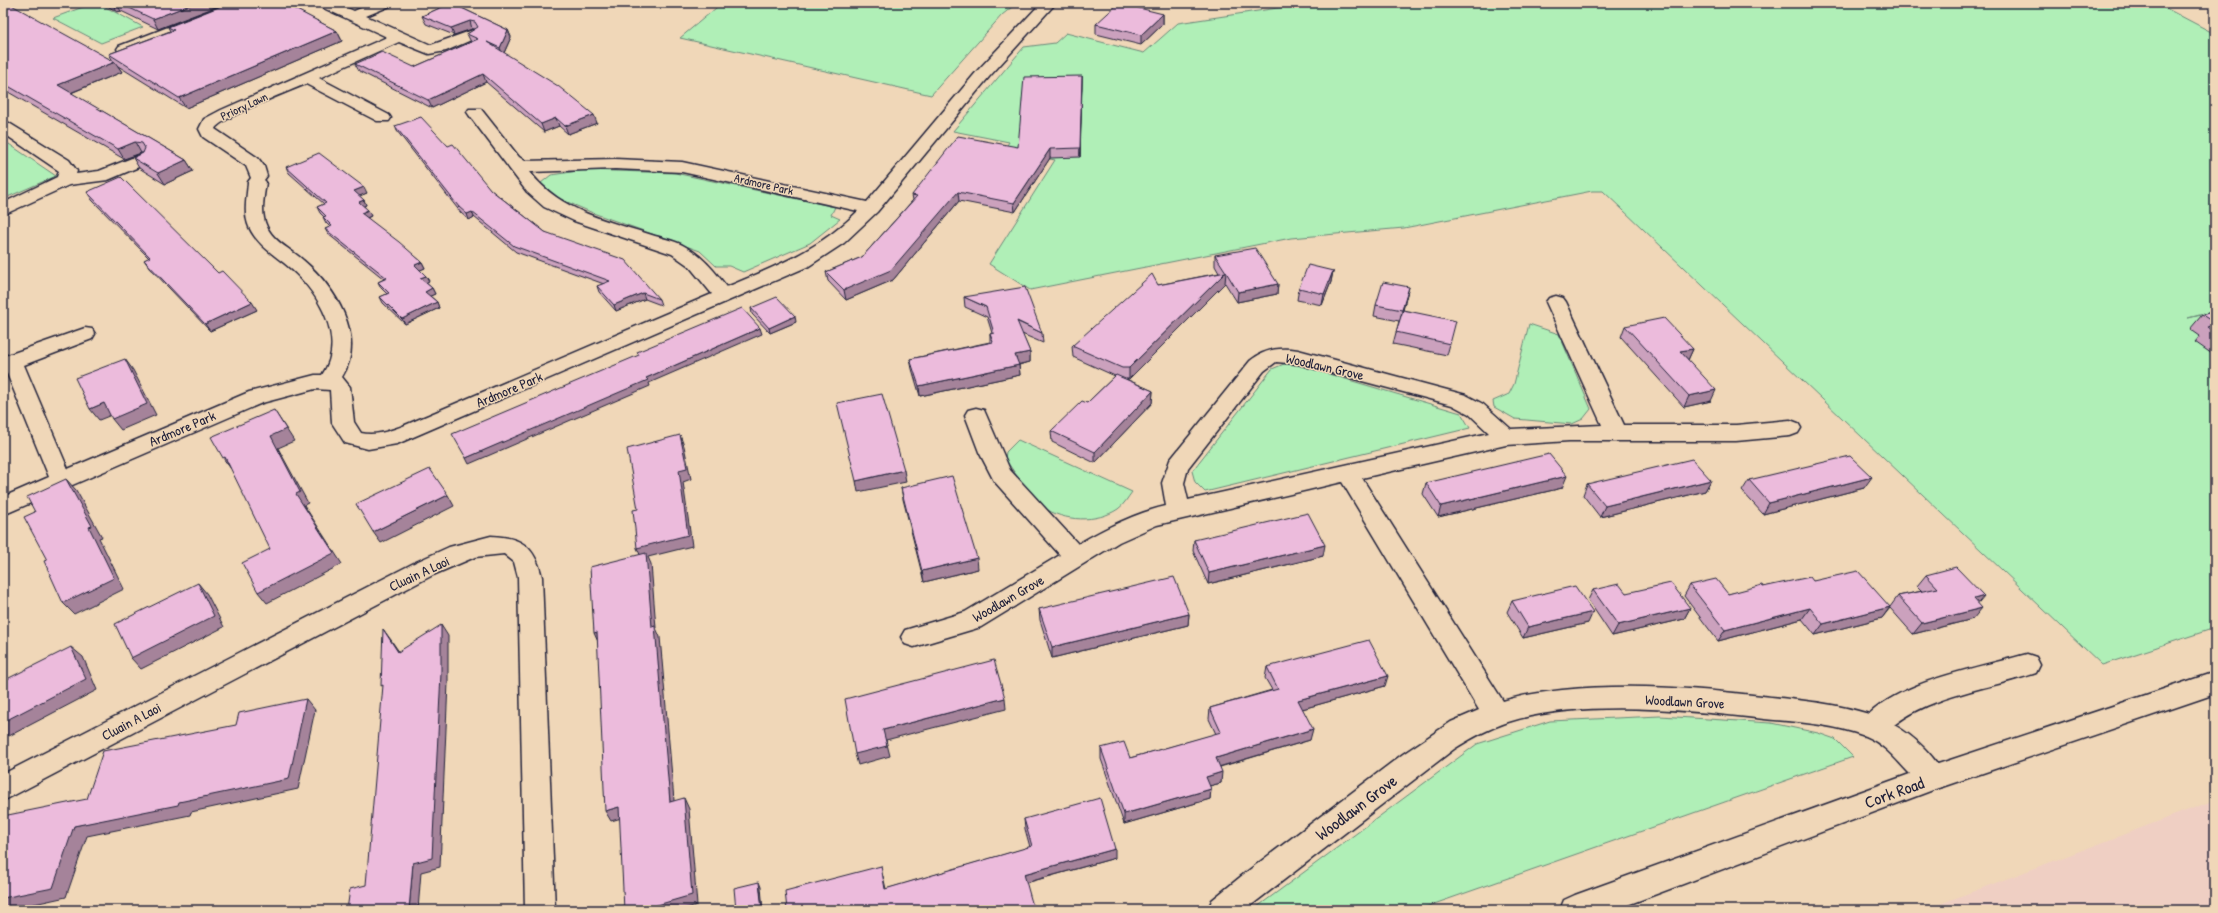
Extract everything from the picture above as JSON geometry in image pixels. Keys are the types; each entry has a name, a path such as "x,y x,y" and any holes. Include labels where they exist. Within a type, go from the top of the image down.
{"street":[{"path":"124,49 243,3"},
{"path":"324,3 432,50 441,48 473,34"},
{"path":"354,16 384,3"},
{"name":"Ardmore Park","path":"3,506 256,397 297,385 329,381 334,382 340,387 343,423 349,434 360,441 368,442 387,440 802,262 828,248 854,226 871,208 998,57 1049,3"},
{"name":"Priory Lawn","path":"329,381 341,358 341,344 337,323 328,302 317,285 298,265 267,240 258,229 254,211 257,179 256,166 211,136 207,131 207,127 220,117 399,36"},
{"path":"307,78 383,118"},
{"path":"475,112 533,188 550,203 580,217 679,250 696,262 724,296"},
{"path":"3,126 63,164 68,171 64,180"},
{"path":"3,210 49,189 64,180 102,176 142,159"},
{"name":"Ardmore Park","path":"513,161 521,166 534,167 615,164 682,167 871,208"},
{"path":"1556,302 1616,432"},
{"path":"62,480 8,363 84,334"},
{"name":"Woodlawn Grove","path":"1179,511 1173,483 1178,466 1257,366 1264,359 1273,355 1298,357 1459,400 1476,409 1506,438"},
{"path":"976,415 990,452 1002,475 1076,558"},
{"name":"Woodlawn Grove","path":"914,637 960,624 986,614 1121,530 1151,518 1179,511 1347,472 1506,438 1545,434 1616,432 1728,433 1790,428"},
{"path":"1347,472 1497,715"},
{"name":"Cluain A Laoi","path":"3,788 399,581 467,552 491,546 506,546 518,550 522,556 530,577 540,910"},
{"path":"1873,727 1885,714 1918,699 2027,665"},
{"name":"Cork Road","path":"1576,910 1932,778 2215,683"},
{"name":"Woodlawn Grove","path":"1223,910 1431,751 1477,722 1497,715 1555,703 1595,700 1675,699 1746,705 1809,713 1873,727 1901,744 1932,778"}],"shaded area":[{"path":"2215,800 2215,910 1924,910"}],"green space":[{"path":"94,3 98,3 143,27 101,43 53,18"},
{"path":"722,3 1017,3 1002,15 931,95 680,38"},
{"path":"1311,3 2156,3 2215,34 2215,311 2188,318 2215,312 2215,628 2102,665 1603,191 1592,191 1404,228 1291,238 1030,290 989,264 1055,160 1004,150 1009,142 953,131 1024,47 1055,43 1066,33 1144,53 1178,23"},
{"path":"3,140 56,176 3,199"},
{"path":"585,170 675,173 835,207 831,215 840,219 810,243 743,272 729,266 716,266 700,251 593,213 558,198 541,183 551,175"},
{"path":"1529,324 1559,334 1591,409 1583,419 1572,424 1515,419 1494,407 1493,401 1509,394 1514,384"},
{"path":"1284,364 1298,365 1461,413 1470,428 1205,492 1195,482 1192,471 1272,369"},
{"path":"1018,440 1132,492 1118,509 1110,514 1100,517 1080,519 1070,518 1051,512 1043,507 1034,498 1005,459 1006,452"},
{"path":"1660,716 1771,723 1818,733 1835,739 1853,757 1417,910 1253,910 1477,744 1550,721"}],"building":[{"path":"3,3 8,3 115,62 58,85 186,160 158,173 133,158 143,153 145,148 142,143 135,142 118,149 3,83"},
{"path":"119,3 195,3 153,19"},
{"path":"229,3 286,3 296,7 293,8 337,31 179,98 109,54 174,30 168,27"},
{"path":"451,3 508,30 500,48 487,42 558,86 594,115 565,126 556,118 541,124 483,74 428,100 355,64 382,52 414,67 478,39 467,34 478,27 475,22 470,21 451,28 422,16"},
{"path":"1119,3 1163,14 1141,35 1096,24"},
{"path":"1082,76 1080,148 1050,149 1014,203 958,192 891,270 844,290 826,272 862,257 917,196 912,195 958,136 1018,147 1024,77"},
{"path":"421,117 448,146 453,144 491,190 545,232 625,260 659,299 643,293 614,305 597,286 610,281 514,246 472,212 467,214 459,207 395,126"},
{"path":"319,153 364,187 354,191 364,200 359,202 368,210 361,213 422,262 415,265 426,276 420,278 432,288 425,292 437,302 402,319 380,297 389,293 378,282 387,278 325,229 332,226 323,217 326,216 317,207 326,203 286,167"},
{"path":"121,177 218,273 222,271 252,302 205,324 144,260 150,257 87,192"},
{"path":"1255,248 1278,284 1238,292 1215,255"},
{"path":"1308,265 1333,271 1324,294 1299,288"},
{"path":"1226,272 1129,368 1122,368 1072,346 1152,274 1158,285"},
{"path":"1383,282 1409,287 1402,310 1376,305"},
{"path":"1025,287 1042,333 1017,321 1030,352 1015,355 1019,365 919,386 910,359 993,342 990,334 994,333 986,307 964,297"},
{"path":"777,297 795,316 769,328 751,308"},
{"path":"742,308 760,328 646,378 648,380 466,458 452,434 639,355 637,352"},
{"path":"1403,310 1456,321 1450,344 1396,332"},
{"path":"2215,311 2215,323 2202,315"},
{"path":"1664,318 1693,349 1680,351 1716,390 1689,396 1625,326"},
{"path":"2215,325 2215,333 2207,327"},
{"path":"125,359 147,404 112,419 104,403 90,409 75,378"},
{"path":"1116,375 1153,391 1095,452 1051,431 1082,401 1087,403"},
{"path":"882,394 904,470 856,481 837,403"},
{"path":"274,410 286,429 271,436 300,492 296,494 334,553 258,592 242,563 270,549 225,457 223,458 211,437"},
{"path":"680,435 687,468 679,470 688,535 637,548 633,510 638,509 627,449"},
{"path":"1549,454 1567,476 1441,506 1426,483"},
{"path":"1850,456 1872,477 1769,503 1749,480"},
{"path":"1692,459 1711,480 1605,506 1587,484"},
{"path":"430,469 448,495 373,532 356,504"},
{"path":"952,476 977,558 922,571 901,488"},
{"path":"66,479 92,526 89,527 114,578 63,603 44,561 47,560 24,517 35,512 27,497"},
{"path":"1308,513 1325,545 1209,573 1194,540"},
{"path":"646,553 652,627 655,626 670,802 684,798 692,895 640,910 624,910 619,807 605,811 597,632 594,633 590,567"},
{"path":"1956,567 1984,596 1974,599 1982,608 1922,623 1898,596 1938,588 1926,575"},
{"path":"1858,571 1890,607 1823,624 1810,608 1725,630 1690,585 1716,579 1728,594 1762,585 1763,587 1810,577 1813,581"},
{"path":"1174,577 1189,614 1052,647 1039,609"},
{"path":"198,583 214,616 131,658 115,624"},
{"path":"1671,583 1690,608 1618,625 1593,590 1619,584 1626,593"},
{"path":"1575,586 1593,612 1528,627 1512,601"},
{"path":"441,625 441,673 432,858 413,863 409,910 347,910 350,889 366,885 383,685 381,686 383,629 398,652"},
{"path":"1369,640 1388,676 1298,700 1313,729 1216,758 1222,772 1206,777 1211,789 1124,814 1101,748 1124,742 1130,758 1221,732 1210,708 1278,689 1267,667"},
{"path":"71,647 86,679 3,722 3,681"},
{"path":"994,660 1005,698 883,730 887,746 855,754 845,699"},
{"path":"306,699 289,779 179,802 178,805 74,826 53,888 3,898 3,816 87,799 103,751 236,725 239,713"},
{"path":"1100,798 1115,849 1024,874 1034,910 787,910 785,891 881,866 885,889 1032,846 1024,819"},
{"path":"759,882 762,910 736,910 734,888"}]}
